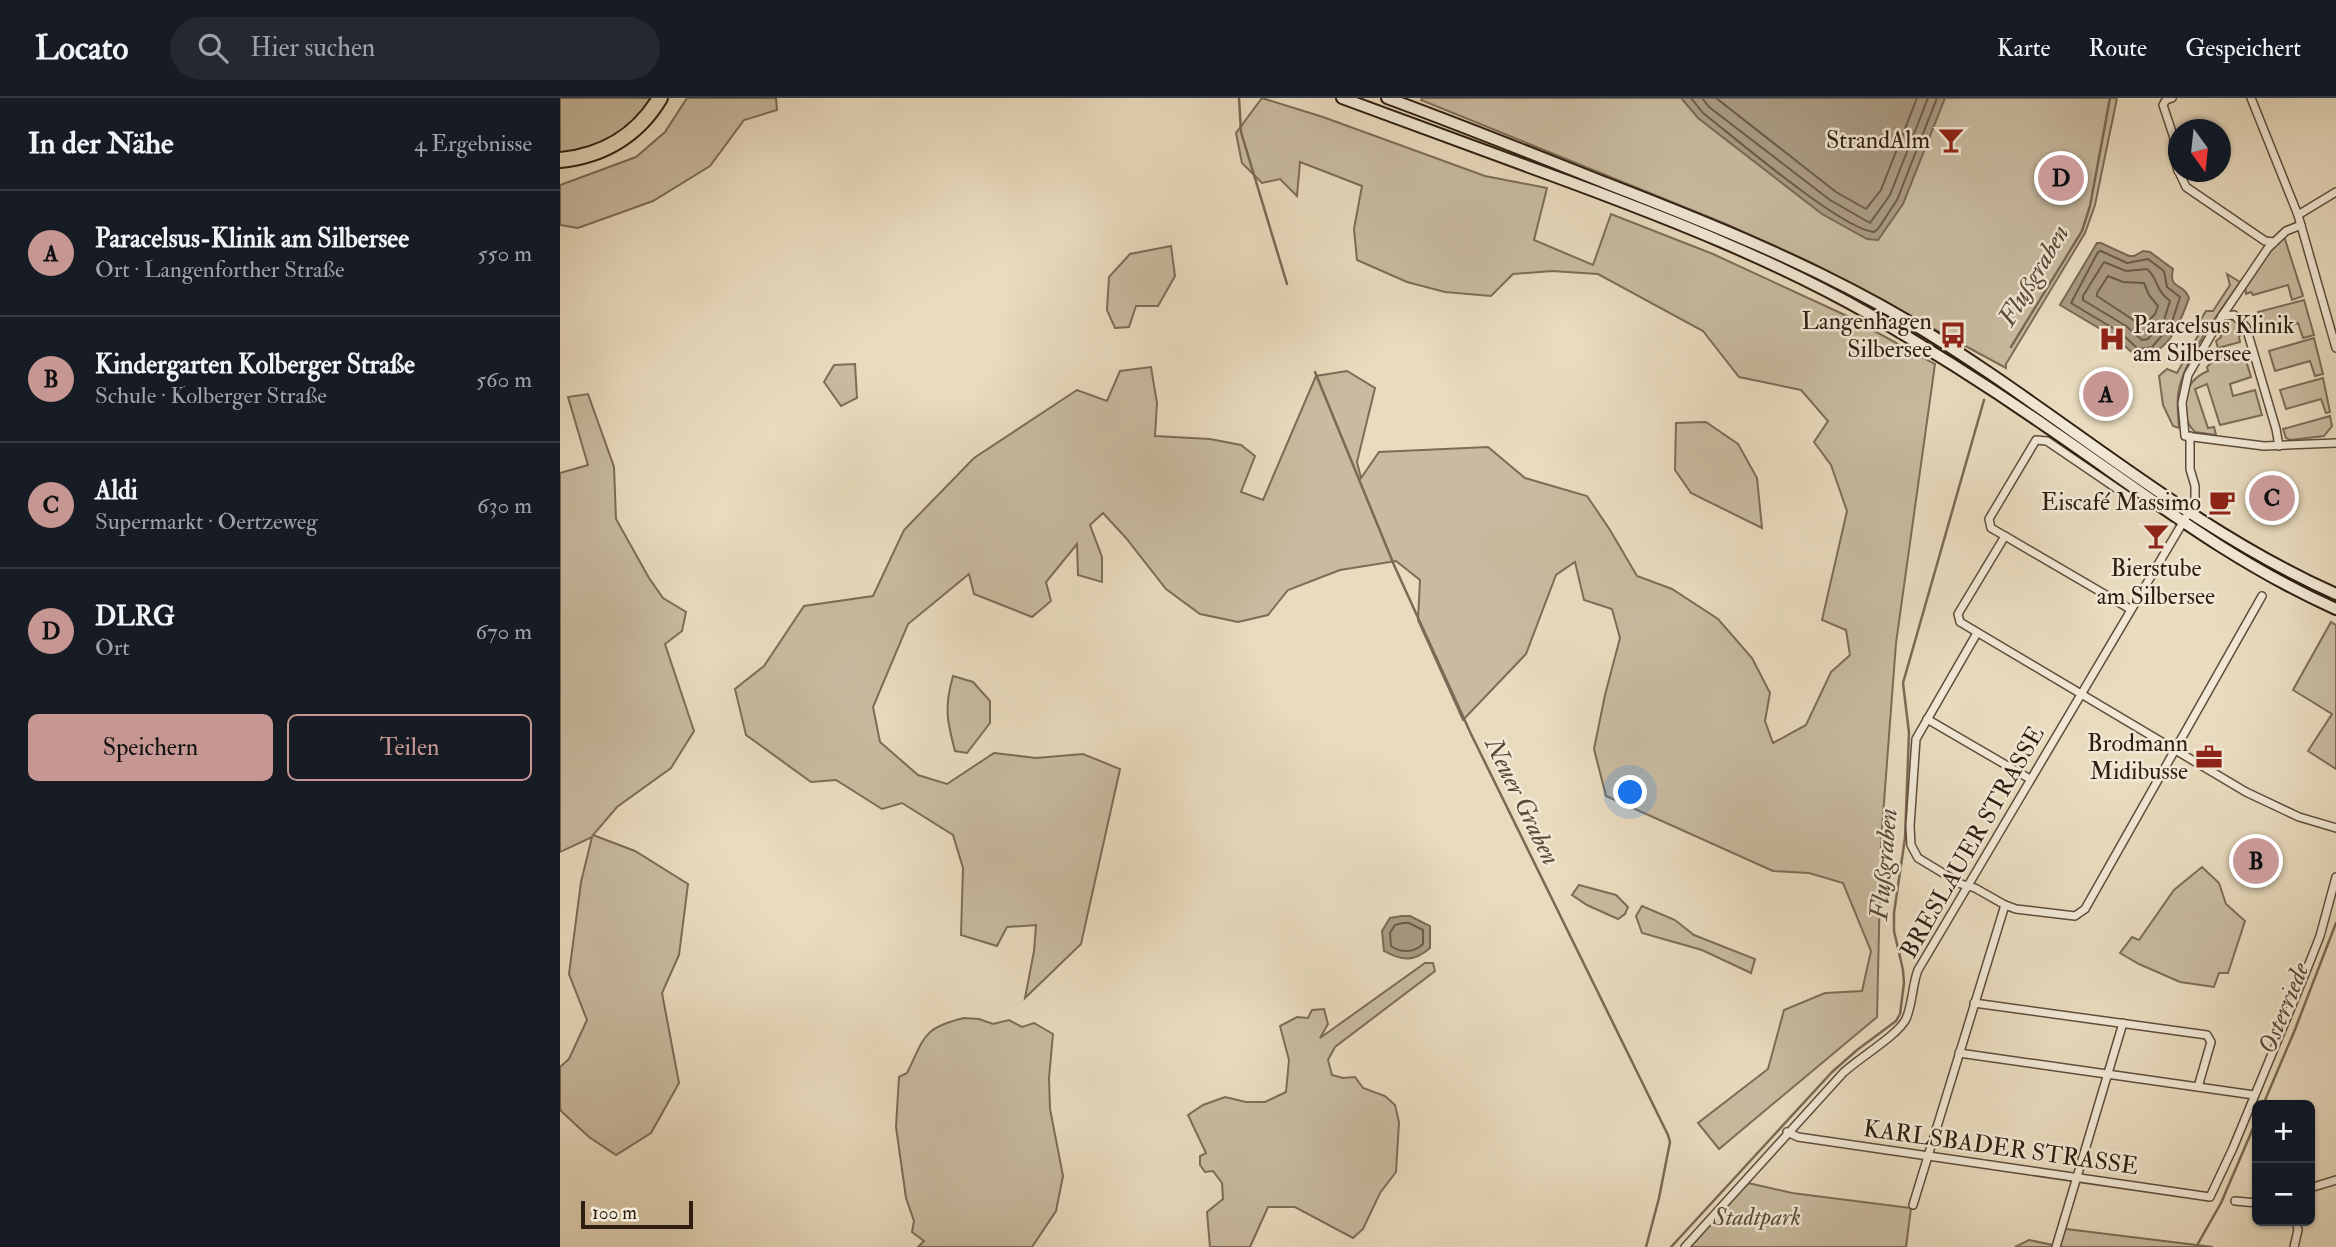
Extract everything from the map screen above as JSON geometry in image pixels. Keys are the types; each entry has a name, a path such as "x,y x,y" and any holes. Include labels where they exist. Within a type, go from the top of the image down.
{"highway":[{"path":"560,160 582,157 617,143 643,121 660,98"}],"main road":[{"path":"1342,98 1680,225 1804,279 1898,331 1982,384 2050,428 2182,523 2267,575 2336,609"},
{"path":"1387,98 1698,219 1808,268 1929,334 2190,512 2272,561 2333,591"}],"street":[{"path":"2168,119 2163,105 2166,100 2172,98"},
{"path":"2250,98 2298,215 2336,348"},
{"path":"2184,182 2186,187 2265,241 2274,242"},
{"path":"2298,215 2336,192"},
{"path":"2190,512 2197,497 2190,469 2182,403 2184,385 2222,316 2244,283 2274,242 2286,231 2301,225"},
{"path":"2222,316 2234,315 2246,327 2279,446"},
{"path":"2188,436 2279,446 2336,443"},
{"path":"2130,609 1990,528 1989,519 2034,442 2040,439 2047,441 2138,503 2154,503"},
{"name":"BRESLAUER STRASSE","path":"1685,1247 1787,1132 1858,1058 1900,1027 1909,1009 1918,970 2190,512"},
{"path":"2005,536 1958,614 1960,622 2272,805 2299,817 2336,828"},
{"path":"1977,633 1919,730 1914,746 1911,845 1918,858 2005,905 2016,909 2075,916 2085,909 2262,596"},
{"path":"1927,719 2030,779"},
{"path":"1959,1052 2254,1096 2320,936 2336,877"},
{"path":"1913,1205 2005,905"},
{"path":"1974,1003 2207,1035 2211,1042 2198,1087"},
{"path":"2056,1247 2123,1023"},
{"name":"KARLSBADER STRASSE","path":"1787,1132 1798,1138 2210,1197 2234,1148 2254,1096"},
{"path":"2315,1186 2336,1180"},
{"path":"2235,1201 2252,1203"},
{"path":"2294,1247 2297,1226"}],"green space":[{"path":"560,98 655,98 651,106 614,139 560,157"},
{"path":"687,98 776,98 777,110 744,120 710,166 653,201 578,228 560,225 560,185 636,157 665,132"},
{"path":"1262,98 1323,117 1485,176 1547,188 1534,240 1593,265 1611,214 1713,254 1847,316 1935,364 1896,643 1881,842 1877,1017 1719,1149 1698,1123 1768,1069 1784,1010 1825,993 1862,991 1871,951 1843,883 1809,873 1773,871 1606,796 1594,749 1620,638 1612,609 1584,600 1575,562 1556,575 1526,654 1463,720 1418,620 1420,580 1396,561 1340,570 1288,590 1268,615 1238,622 1200,614 1166,589 1103,513 1090,525 1102,557 1102,582 1078,575 1077,544 1046,582 1051,601 1032,617 974,594 969,574 908,624 873,707 880,742 918,775 947,784 994,753 1036,758 1083,754 1120,769 1081,944 1025,998 1036,925 1007,927 997,946 961,935 963,868 953,835 902,803 882,809 836,780 811,782 746,735 735,689 764,666 804,606 873,596 904,530 974,458 1077,390 1107,401 1120,371 1151,367 1157,403 1155,436 1210,439 1241,445 1255,456 1241,492 1263,500 1316,376 1347,371 1375,388 1357,462 1361,478 1379,452 1488,447 1525,478 1587,496 1637,576 1672,589 1718,619 1752,658 1770,693 1765,721 1773,743 1806,725 1831,672 1850,655 1846,630 1822,620 1847,511 1831,465 1814,442 1828,421 1801,390 1739,377 1703,331 1598,274 1552,271 1513,274 1491,296 1445,292 1407,282 1357,260 1354,229 1362,186 1300,162 1297,196 1280,179 1262,183 1242,163 1236,133"},
{"path":"2117,98 2095,205 2085,233 2006,368 1812,263 1726,224 1421,100"},
{"path":"2284,236 2303,296 2292,300 2288,285 2253,295 2251,292 2246,294 2245,285 2266,255"},
{"path":"1171,246 1175,276 1158,306 1136,306 1129,327 1115,328 1107,310 1109,277 1130,254"},
{"path":"2227,274 2240,282 2189,362 2179,389 2179,428 2173,426 2163,405 2159,376 2167,369 2177,373 2204,325 2201,319 2206,311 2213,311 2230,285"},
{"path":"2304,300 2314,335 2303,338 2298,323 2264,334 2258,312"},
{"path":"2229,319 2236,320 2244,328 2239,337 2240,342 2218,348 2216,341 2221,337 2219,324"},
{"path":"2314,338 2323,374 2315,376 2310,361 2275,371 2269,351"},
{"path":"2220,354 2222,360 2244,354 2251,377 2230,384 2233,396 2255,390 2262,415 2220,425 2207,384 2195,389 2208,428 2214,427 2216,435 2195,432 2185,416 2187,390 2192,382 2208,371 2207,367 2215,359 2214,356"},
{"path":"855,364 857,398 841,406 824,382 834,365"},
{"path":"2323,378 2330,412 2326,413 2321,399 2286,409 2280,390"},
{"path":"588,394 614,467 616,519 663,598 686,612 682,631 665,644 694,731 671,768 617,807 593,835 635,851 688,884 679,955 662,993 679,1083 651,1133 616,1155 589,1137 560,1107 560,1067 569,1059 587,1020 569,974 581,882 592,837 560,852 560,473 588,465 568,397"},
{"path":"2330,416 2332,426 2324,436 2290,440 2286,438 2283,429"},
{"path":"1706,422 1738,444 1757,478 1762,528 1691,493 1675,470 1676,423"},
{"path":"2331,622 2336,625 2336,769 2308,751 2332,714 2293,690"},
{"path":"953,676 973,682 990,701 990,723 967,753 955,751 950,731 948,705"},
{"path":"2202,867 2219,883 2226,904 2245,921 2228,973 2219,973 2214,987 2180,982 2120,953 2132,937 2139,940 2174,890"},
{"path":"1579,885 1616,895 1628,907 1625,914 1618,919 1587,905 1572,895"},
{"path":"1642,906 1675,920 1694,935 1755,959 1751,973 1702,950 1642,933 1636,916"},
{"path":"1425,963 1433,963 1435,971 1335,1047 1328,1060 1332,1075 1355,1077 1363,1088 1385,1096 1395,1105 1399,1122 1396,1172 1380,1193 1363,1229 1353,1238 1295,1207 1268,1207 1250,1247 1210,1247 1207,1212 1223,1199 1222,1183 1213,1171 1205,1172 1200,1165 1200,1156 1206,1153 1188,1115 1203,1105 1225,1097 1246,1102 1265,1102 1286,1092 1289,1060 1280,1026 1297,1017 1308,1018 1312,1010 1324,1009 1328,1024 1320,1038"},
{"path":"964,1018 993,1024 1009,1020 1022,1027 1034,1023 1053,1034 1049,1078 1050,1109 1063,1176 1056,1211 1032,1247 918,1247 924,1241 912,1232 914,1221 906,1198 896,1127 899,1077 907,1073 922,1042 932,1030"},
{"name":"Stadtpark","path":"1748,1183 1792,1193 1911,1208 1906,1247 1690,1247"},
{"path":"2058,1228 2213,1247 2015,1247 2029,1240 2053,1245"}],"water":[{"path":"1681,98 1945,98 1903,204 1878,240 1867,239 1822,214 1698,118"},
{"path":"2097,243 2129,256 2143,251 2150,252 2173,269 2173,281 2187,293 2189,298 2177,328 2157,351 2136,356 2117,339 2060,305"},
{"path":"1410,916 1430,926 1430,948 1419,956 1408,959 1384,951 1382,931 1390,918"}],"waterway":[{"name":"Neuer Graben","path":"1239,98 1241,132 1287,284"},
{"name":"Flußgraben","path":"2011,347 2082,231 2090,206 2110,98"},
{"name":"Neuer Graben","path":"1315,372 1394,565 1471,734 1668,1135 1670,1142 1646,1247"},
{"name":"Flußgraben","path":"1671,1247 1832,1072 1896,1021 1900,1014 1904,983 1894,931 1894,913 1905,838 1909,733 1903,683 1984,400"},
{"name":"Osterriede","path":"2265,1100 2336,923"},
{"name":"Osterriede","path":"2196,1247 2221,1203 2252,1131"}],"place":[{"name":"StrandAlm","path":"1951,140"},
{"name":"DLRG","path":"2061,178"},
{"name":"Langenhagen Silbersee","path":"1953,335"},
{"name":"Paracelsus Klinik am Silbersee","path":"2112,339"},
{"name":"Paracelsus-Klinik am Silbersee","path":"2106,394"},
{"name":"Aldi","path":"2272,498"},
{"name":"Eiscafé Massimo","path":"2222,502"},
{"name":"Bierstube am Silbersee","path":"2156,536"},
{"name":"Brodmann Midibusse","path":"2209,757"},
{"name":"Kindergarten Kolberger Straße","path":"2256,861"}]}
